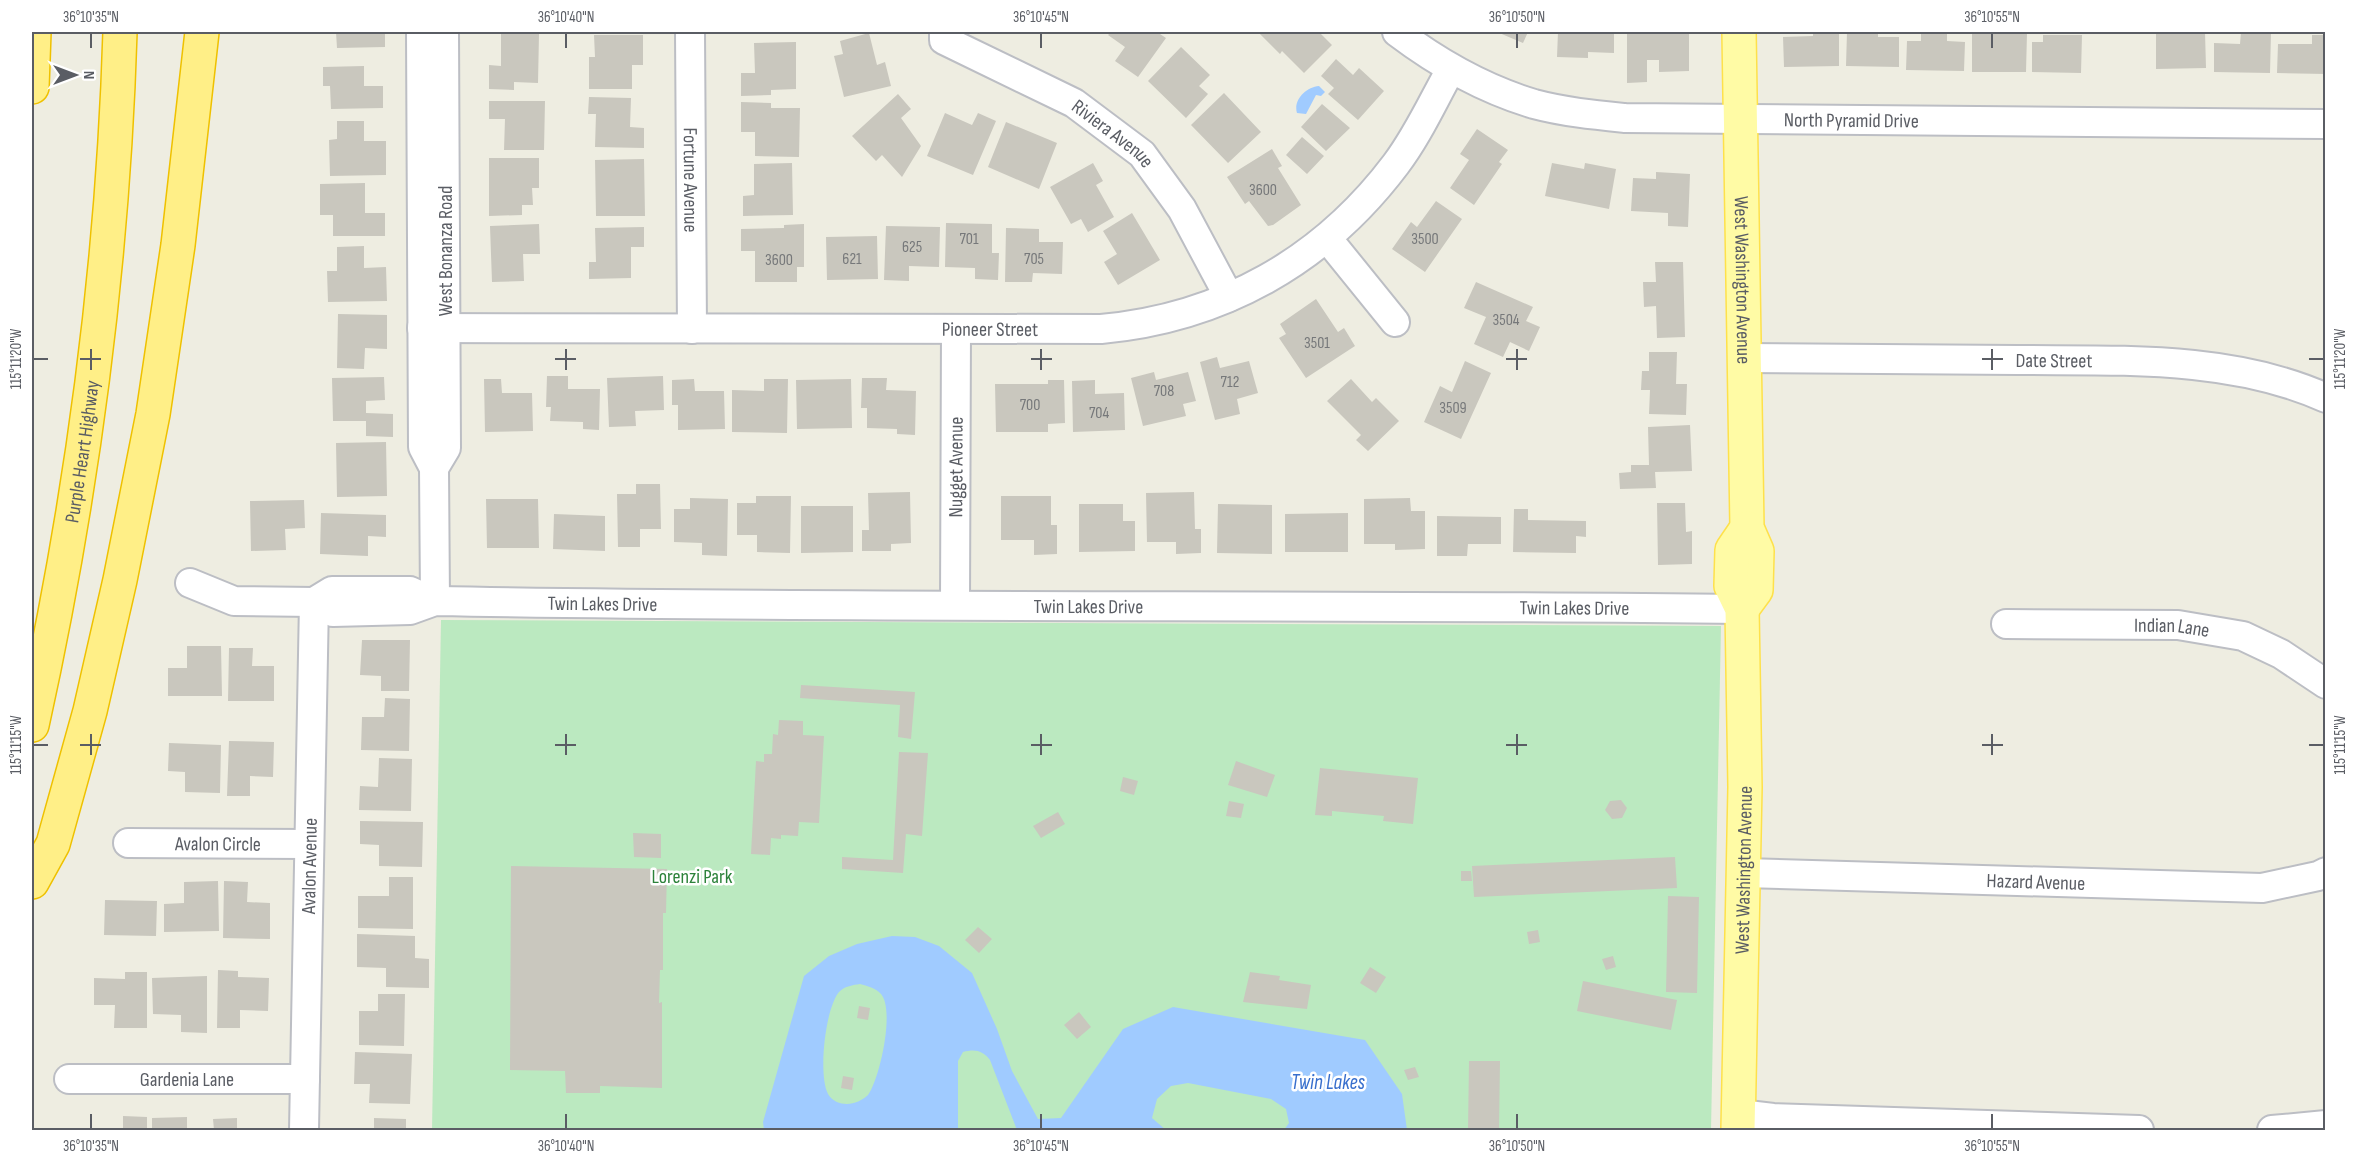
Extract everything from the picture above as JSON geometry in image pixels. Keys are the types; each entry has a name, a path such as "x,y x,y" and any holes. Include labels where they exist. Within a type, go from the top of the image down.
{"highway":[{"name":"Purple Heart Highway","path":"32,725 64,561 96,346 111,186 120,32"},
{"path":"32,882 53,844 90,711 123,569 153,414 178,245 202,32"},
{"path":"32,87 33,39"}],"main road":[{"name":"West Washington Avenue","path":"1738,1122 1745,787 1742,609 1756,590 1757,551 1747,528 1739,32"}],"street":[{"name":"West Bonanza Road","path":"421,32 432,97 434,328 423,447 434,468 435,601"},
{"name":"West Bonanza Road","path":"432,97 444,32"},
{"name":"Fortune Avenue","path":"690,32 692,328"},
{"name":"Riviera Avenue","path":"944,32 944,40 1074,103 1142,154 1182,209 1229,297"},
{"name":"North Pyramid Drive","path":"1397,32 1451,69 1491,89 1536,104 1625,118 2325,124"},
{"name":"Pioneer Street","path":"434,328 1101,329 1137,326 1183,314 1263,282 1327,238 1360,207 1396,164 1451,69"},
{"path":"1327,238 1395,322"},
{"name":"Nugget Avenue","path":"955,606 956,329"},
{"name":"Date Street","path":"1744,358 2125,361 2207,366 2257,376 2325,398"},
{"name":"Twin Lakes Drive","path":"190,583 234,601 314,602 333,612 410,610 435,601 955,606 1742,609"},
{"name":"Avalon Avenue","path":"304,1131 314,602"},
{"name":"Indian Lane","path":"2006,624 2178,625 2243,636 2281,654 2325,684"},
{"name":"Avalon Circle","path":"128,843 309,844"},
{"name":"Hazard Avenue","path":"1744,873 2262,888 2318,876 2325,872"},
{"name":"Gardenia Lane","path":"69,1079 305,1079"},
{"path":"1738,1122 1773,1118 2139,1131"},
{"path":"2272,1131 2325,1125"}],"green space":[{"name":"Lorenzi Park","path":"441,620 1721,626 1711,1130 432,1130"}],"water":[{"path":"1319,86 1325,92 1321,96 1316,95 1306,114 1297,113 1297,103 1302,95"},
{"name":"Twin Lakes","path":"892,936 915,937 939,946 972,973 997,1029 1012,1071 1038,1119 1061,1118 1123,1029 1173,1007 1365,1040 1402,1094 1407,1130 1284,1130 1289,1123 1286,1109 1271,1099 1188,1083 1171,1086 1157,1099 1152,1118 1166,1130 1017,1130 990,1060 981,1052 975,1051 963,1052 958,1061 958,1130 764,1130 763,1122 804,976 829,956 857,944","holes":["860,984 881,994 887,1014 886,1029 881,1060 873,1086 864,1099 850,1104 834,1100 828,1094 825,1085 824,1042 834,1000 844,988"]}],"building":[{"path":"336,32 385,32 385,47 337,48"},
{"path":"1111,32 1157,32 1166,38 1138,77 1115,61 1125,47 1108,35"},
{"path":"1258,32 1319,32 1332,45 1304,73"},
{"path":"1497,32 1528,32 1523,43"},
{"path":"1558,32 1614,32 1614,53 1588,52 1588,58 1557,57"},
{"path":"1627,32 1689,33 1689,71 1659,72 1659,60 1647,60 1647,82 1627,83"},
{"path":"1813,32 1839,32 1839,66 1784,67 1783,37 1813,36"},
{"path":"1847,32 1878,32 1878,37 1899,37 1899,67 1846,66"},
{"path":"1921,32 1947,32 1947,41 1965,42 1964,71 1906,70 1907,41 1921,41"},
{"path":"1972,32 2027,33 2026,72 1972,72"},
{"path":"2156,32 2205,32 2206,68 2156,69"},
{"path":"2241,32 2271,32 2270,73 2214,72 2214,43 2240,44"},
{"path":"869,33 877,65 885,62 891,86 844,97 834,56 843,54 840,41"},
{"path":"501,34 539,34 538,83 514,82 514,90 489,89 489,65 501,66"},
{"path":"594,35 643,35 643,65 632,65 632,89 589,89 589,57 595,57"},
{"path":"2043,35 2082,35 2081,73 2032,72 2032,42 2043,42"},
{"path":"2312,35 2326,35 2326,74 2277,73 2278,44 2312,44"},
{"path":"796,42 796,89 771,90 771,95 741,96 741,73 755,73 754,43"},
{"path":"1181,47 1210,75 1199,86 1208,94 1186,118 1148,81"},
{"path":"1336,59 1353,75 1359,68 1384,91 1358,120 1328,94 1334,88 1321,76"},
{"path":"364,66 364,86 383,86 383,108 331,109 330,86 323,86 323,67"},
{"path":"1224,93 1261,132 1228,163 1191,125"},
{"path":"898,94 911,109 901,118 921,146 902,177 882,155 876,161 852,136"},
{"path":"589,97 631,98 630,127 644,128 644,148 595,147 596,114 588,114"},
{"path":"489,101 545,101 544,150 504,150 505,119 489,119"},
{"path":"741,102 771,103 771,108 800,108 799,157 755,156 755,132 741,132"},
{"path":"1322,104 1350,128 1326,151 1301,127"},
{"path":"945,113 972,125 978,113 996,121 973,175 927,156"},
{"path":"337,121 364,121 364,141 386,141 386,175 330,176 329,140 337,139"},
{"path":"1006,122 1057,143 1039,189 988,167"},
{"path":"1477,129 1508,150 1499,162 1502,164 1474,205 1450,188 1469,160 1460,154"},
{"path":"1302,137 1324,156 1307,174 1286,155"},
{"path":"1272,149 1282,166 1278,168 1301,205 1273,225 1268,226 1249,201 1245,204 1227,177"},
{"path":"489,158 539,158 539,188 532,188 533,205 522,205 522,215 489,216"},
{"path":"644,159 645,216 596,216 595,160"},
{"path":"792,163 793,215 743,216 743,196 754,195 754,164"},
{"path":"1093,163 1103,181 1096,185 1114,217 1088,232 1081,219 1071,224 1050,187"},
{"path":"1552,163 1584,169 1585,163 1616,169 1609,209 1545,196"},
{"path":"1656,172 1690,174 1688,227 1668,226 1668,213 1631,211 1633,178 1656,179"},
{"path":"365,183 365,213 385,213 385,236 333,236 333,215 320,215 320,184"},
{"path":"1436,201 1462,219 1425,272 1392,249 1411,222 1417,227"},
{"path":"1132,213 1160,260 1118,285 1104,262 1117,254 1103,231"},
{"path":"946,223 992,224 992,253 999,253 998,280 975,279 975,268 945,267"},
{"path":"539,224 540,254 523,254 524,281 492,282 490,226"},
{"path":"804,224 804,267 797,267 797,282 755,282 755,251 741,251 741,229 784,228 784,225"},
{"path":"886,226 940,227 939,267 909,266 909,281 884,280"},
{"path":"644,227 644,247 631,247 631,278 589,279 589,262 596,262 595,228"},
{"path":"1006,228 1039,229 1039,242 1063,242 1062,274 1033,273 1032,282 1005,282"},
{"path":"877,236 878,279 827,280 826,237"},
{"path":"364,246 364,268 386,267 387,301 328,302 327,271 337,271 337,247"},
{"path":"1655,262 1683,262 1685,337 1657,338 1656,306 1644,307 1643,282 1656,282"},
{"path":"1476,282 1533,307 1526,321 1540,327 1529,351 1510,342 1503,357 1474,344 1486,317 1464,308"},
{"path":"1316,299 1338,332 1344,328 1355,346 1306,378 1279,338 1286,334 1280,324"},
{"path":"338,314 387,315 387,349 365,348 364,369 337,368"},
{"path":"1649,352 1677,352 1676,384 1687,384 1686,415 1649,414 1650,390 1641,390 1642,371 1649,371"},
{"path":"1217,357 1220,368 1249,361 1258,393 1237,399 1240,414 1215,420 1200,362"},
{"path":"1465,361 1491,373 1461,439 1424,422 1440,386 1452,392"},
{"path":"1154,372 1156,380 1188,372 1196,401 1183,404 1186,416 1143,426 1131,378"},
{"path":"547,376 568,376 568,389 600,389 599,430 583,429 583,422 550,421 551,407 546,407"},
{"path":"663,376 664,410 635,411 636,426 609,427 607,378"},
{"path":"384,377 385,400 366,401 366,413 393,414 393,437 366,436 366,421 333,421 332,378"},
{"path":"862,378 887,378 886,390 916,391 915,435 897,434 897,429 867,428 867,408 861,408"},
{"path":"484,379 501,379 502,393 532,393 533,431 485,432"},
{"path":"694,379 695,391 724,391 725,429 678,430 678,405 672,405 672,380"},
{"path":"764,379 788,379 787,433 732,432 732,390 764,391"},
{"path":"851,379 852,428 797,429 796,380"},
{"path":"1351,379 1372,402 1376,398 1399,421 1368,451 1356,440 1361,435 1327,401"},
{"path":"1048,380 1064,380 1065,423 1048,424 1048,432 996,432 995,384 1048,384"},
{"path":"1095,380 1095,394 1124,393 1125,430 1073,432 1072,381"},
{"path":"1690,425 1692,471 1655,472 1656,488 1620,489 1619,473 1631,472 1631,465 1649,465 1648,427"},
{"path":"386,442 387,496 337,497 336,443"},
{"path":"636,484 660,484 661,529 640,529 640,547 618,547 617,494 636,494"},
{"path":"910,492 911,543 891,544 891,551 862,551 862,530 869,530 868,493"},
{"path":"1194,492 1195,529 1201,529 1201,553 1176,554 1176,542 1147,542 1146,493"},
{"path":"756,496 791,496 790,553 757,552 757,535 737,535 737,503 756,503"},
{"path":"1001,496 1051,496 1051,525 1057,525 1057,554 1034,555 1034,540 1001,540"},
{"path":"690,498 728,499 727,556 702,555 702,543 674,542 674,509 690,509"},
{"path":"1410,498 1411,511 1425,511 1425,549 1395,550 1395,544 1364,544 1364,499"},
{"path":"486,499 538,499 539,548 487,548"},
{"path":"304,500 305,528 285,529 286,550 251,551 250,501"},
{"path":"1657,503 1685,503 1686,532 1692,531 1692,564 1658,565"},
{"path":"1079,504 1123,504 1123,521 1135,521 1135,551 1079,552"},
{"path":"1218,504 1272,505 1272,554 1217,553"},
{"path":"801,506 853,506 853,552 801,553"},
{"path":"1514,509 1528,509 1528,520 1586,521 1586,537 1576,536 1576,553 1513,552"},
{"path":"321,513 386,515 386,537 368,536 368,556 320,554"},
{"path":"1348,513 1348,552 1285,552 1285,514"},
{"path":"554,514 605,516 605,551 553,549"},
{"path":"1437,516 1501,517 1501,544 1468,544 1467,556 1437,556"},
{"path":"362,640 410,640 409,691 381,691 381,676 360,675"},
{"path":"187,646 221,646 222,696 168,696 168,668 187,668"},
{"path":"229,648 253,648 252,666 274,666 274,701 228,701"},
{"path":"801,685 915,692 911,739 898,737 900,705 800,698"},
{"path":"385,698 410,699 409,751 361,750 362,717 384,717"},
{"path":"779,720 803,721 803,735 824,736 819,823 799,822 798,836 781,835 781,839 771,838 770,855 751,854 756,761 764,762 764,754 772,754 773,734 778,735"},
{"path":"229,741 274,742 273,777 250,776 250,796 227,796"},
{"path":"169,743 221,745 220,793 185,792 185,772 168,771"},
{"path":"899,752 928,753 922,836 906,834 903,873 842,869 842,857 893,860"},
{"path":"379,758 412,759 411,811 359,810 360,786 378,787"},
{"path":"1236,761 1275,775 1267,797 1228,785"},
{"path":"1320,768 1418,778 1413,824 1383,821 1384,816 1332,811 1332,816 1315,815"},
{"path":"1123,777 1138,781 1134,795 1120,791"},
{"path":"1621,800 1627,808 1622,818 1612,819 1605,810 1610,801"},
{"path":"1229,801 1244,804 1241,818 1226,816"},
{"path":"1058,812 1065,824 1041,838 1033,826"},
{"path":"360,821 423,822 422,867 379,866 379,845 360,844"},
{"path":"633,833 661,834 661,858 634,857"},
{"path":"1675,857 1677,888 1474,897 1472,866"},
{"path":"511,866 667,869 666,913 663,913 663,970 660,970 659,1003 662,1002 662,1088 600,1086 600,1093 566,1093 565,1071 510,1070"},
{"path":"1461,871 1471,871 1472,881 1461,881"},
{"path":"389,877 413,877 413,929 358,928 358,896 389,896"},
{"path":"218,881 219,931 164,932 164,904 184,903 184,882"},
{"path":"224,881 248,882 247,902 270,903 270,939 223,938"},
{"path":"1668,896 1699,897 1697,993 1666,992"},
{"path":"105,900 157,901 156,936 104,935"},
{"path":"978,927 992,939 979,953 965,940"},
{"path":"1538,930 1540,942 1529,944 1527,932"},
{"path":"357,934 415,936 415,958 429,959 429,988 386,987 386,968 357,967"},
{"path":"1613,956 1616,967 1606,970 1602,959"},
{"path":"1370,967 1386,977 1376,993 1360,983"},
{"path":"218,970 238,971 238,977 269,978 268,1011 240,1010 240,1028 217,1028"},
{"path":"125,972 147,972 147,1028 114,1028 115,1005 94,1005 94,978 125,979"},
{"path":"1250,972 1280,976 1279,980 1311,985 1307,1009 1243,1002"},
{"path":"207,976 207,1033 181,1032 181,1015 153,1014 152,978"},
{"path":"1583,981 1677,1000 1671,1030 1577,1011"},
{"path":"378,994 405,994 404,1046 359,1045 359,1011 378,1011"},
{"path":"859,1006 870,1008 868,1020 857,1018"},
{"path":"1079,1012 1091,1027 1077,1039 1064,1025"},
{"path":"355,1052 412,1054 410,1104 369,1103 370,1084 354,1084"},
{"path":"1469,1061 1500,1061 1499,1130 1468,1130"},
{"path":"1415,1067 1419,1077 1408,1080 1404,1070"},
{"path":"843,1076 854,1078 852,1090 841,1088"},
{"path":"123,1116 147,1117 147,1130 123,1130"},
{"path":"187,1117 187,1130 152,1130 152,1118"},
{"path":"237,1118 237,1130 214,1130 213,1119"},
{"path":"374,1118 406,1119 406,1130 374,1130"}]}
